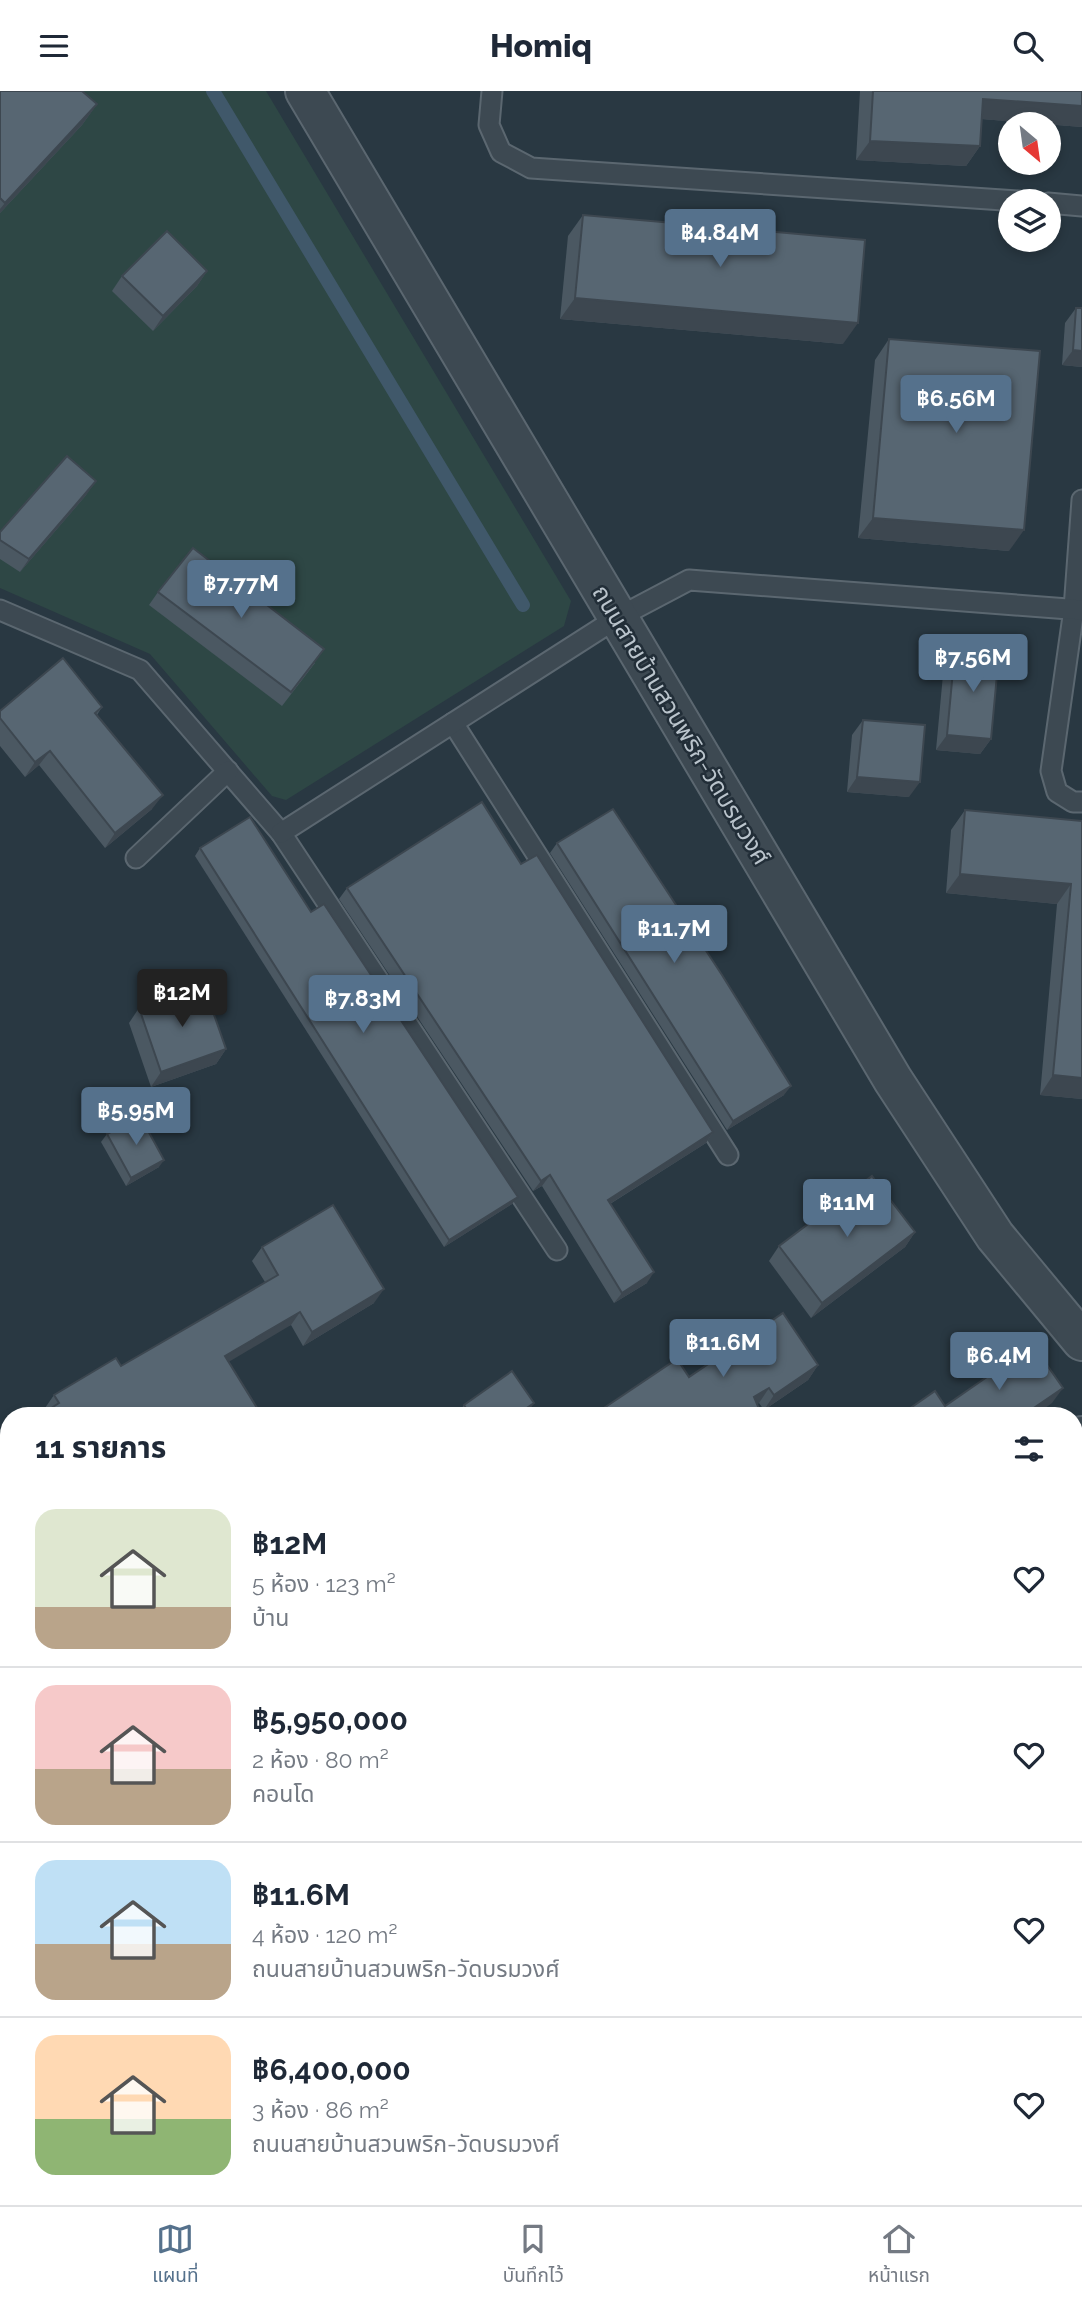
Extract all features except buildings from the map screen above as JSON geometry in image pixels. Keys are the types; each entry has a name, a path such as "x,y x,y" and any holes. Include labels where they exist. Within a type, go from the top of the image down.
{"street":[{"name":"ถนนสายบ้านสวนพริก-วัดบรมวงศ์","path":"305,91 900,1091 995,1236 1082,1341"}],"lane":[{"path":"492,91 489,125 501,152 531,168 998,200"},
{"path":"1061,204 1082,205"},
{"path":"1082,500 1078,609 1051,771 1058,792 1073,802 1082,802"},
{"path":"281,833 617,618 689,580 1078,609"},
{"path":"0,610 140,670 228,771 281,833 557,1250"},
{"path":"453,723 728,1155"},
{"path":"136,858 228,771"}],"green space":[{"path":"0,91 266,91 571,601 564,626 286,800 272,796 150,654 0,588"}],"waterway":[{"path":"213,91 523,605"}]}
